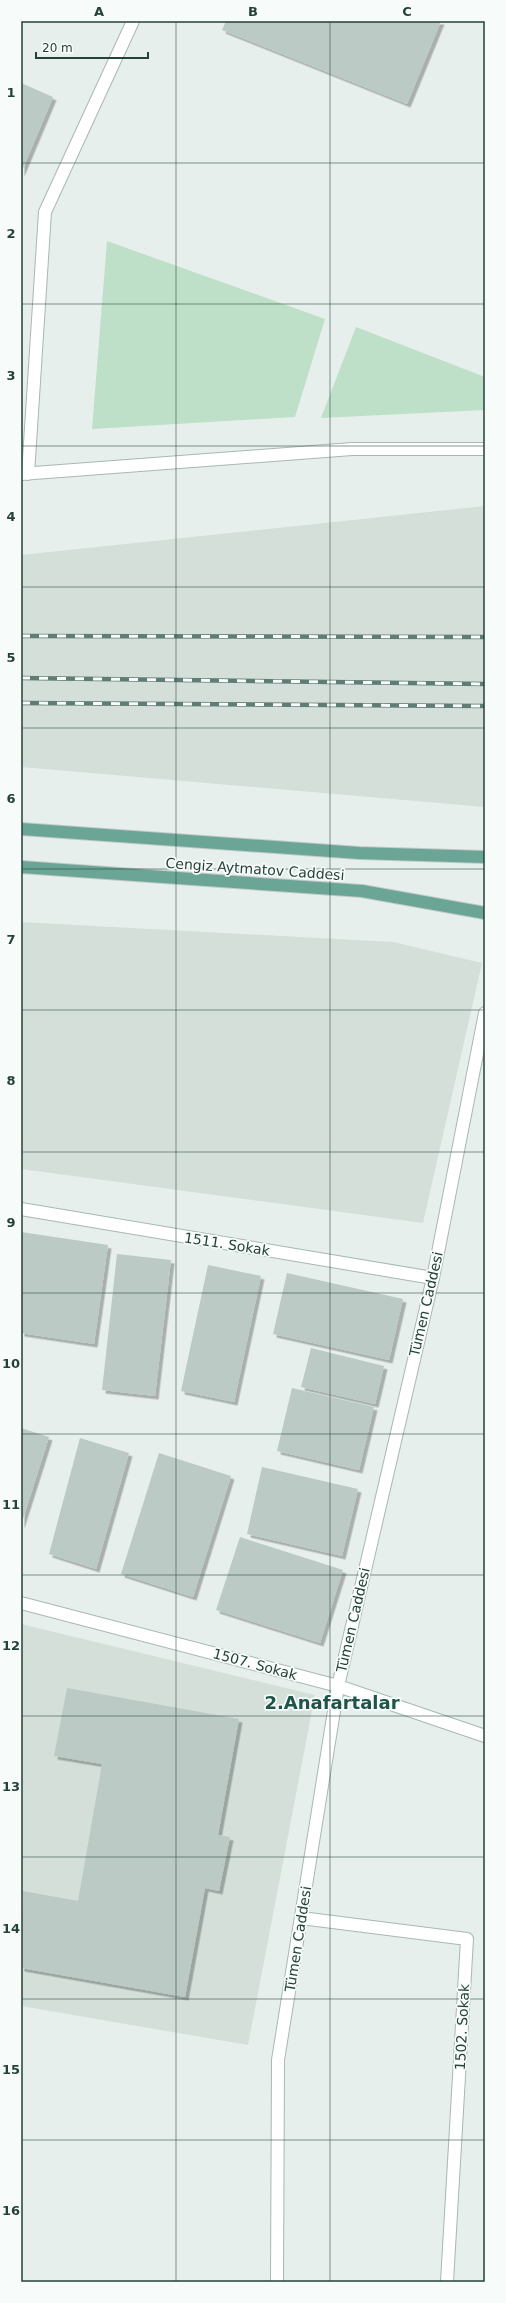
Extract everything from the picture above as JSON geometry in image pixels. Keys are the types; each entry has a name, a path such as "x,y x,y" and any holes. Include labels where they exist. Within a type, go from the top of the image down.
{"main road":[{"name":"Cengiz Aytmatov Caddesi","path":"21,829 359,853 485,857"},
{"name":"Cengiz Aytmatov Caddesi","path":"21,867 362,891 485,913"}],"street":[{"path":"133,21 45,212 25,474 352,449 485,449"},
{"name":"Tümen Caddesi","path":"277,2282 278,2060 338,1686 433,1278 485,1013"},
{"name":"1511. Sokak","path":"21,1209 433,1278"},
{"name":"1507. Sokak","path":"21,1603 338,1686 485,1736"},
{"name":"1502. Sokak","path":"301,1918 467,1939 447,2282"}],"shaded area":[{"path":"485,506 485,807 21,767 21,555"},
{"path":"21,922 393,942 482,963 423,1223 21,1169"},
{"path":"21,1624 315,1695 248,2045 21,2006"}],"green space":[{"path":"107,241 325,319 295,417 92,429"},
{"path":"356,327 485,377 485,410 321,418"}],"building":[{"path":"226,21 441,21 407,104 222,30"},
{"path":"21,83 53,97 21,173"},
{"path":"21,1232 108,1245 94,1344 21,1333"},
{"path":"117,1254 171,1260 155,1396 102,1390"},
{"path":"208,1265 261,1276 234,1402 181,1391"},
{"path":"287,1273 403,1299 389,1360 273,1334"},
{"path":"311,1348 384,1366 375,1404 301,1387"},
{"path":"292,1388 374,1407 359,1470 277,1451"},
{"path":"21,1428 49,1437 21,1525"},
{"path":"80,1438 129,1453 96,1569 49,1554"},
{"path":"159,1453 231,1476 193,1597 121,1574"},
{"path":"262,1467 358,1489 342,1556 247,1534"},
{"path":"240,1537 343,1570 320,1643 216,1610"},
{"path":"67,1688 239,1719 218,1835 230,1837 219,1891 205,1888 185,1997 21,1968 23,1891 78,1901 102,1764 54,1756"}],"railway":[{"path":"21,636 485,637"},
{"path":"21,678 485,684"},
{"path":"21,703 485,706"}],"district":[{"name":"2.Anafartalar","path":"332,1703"}]}
